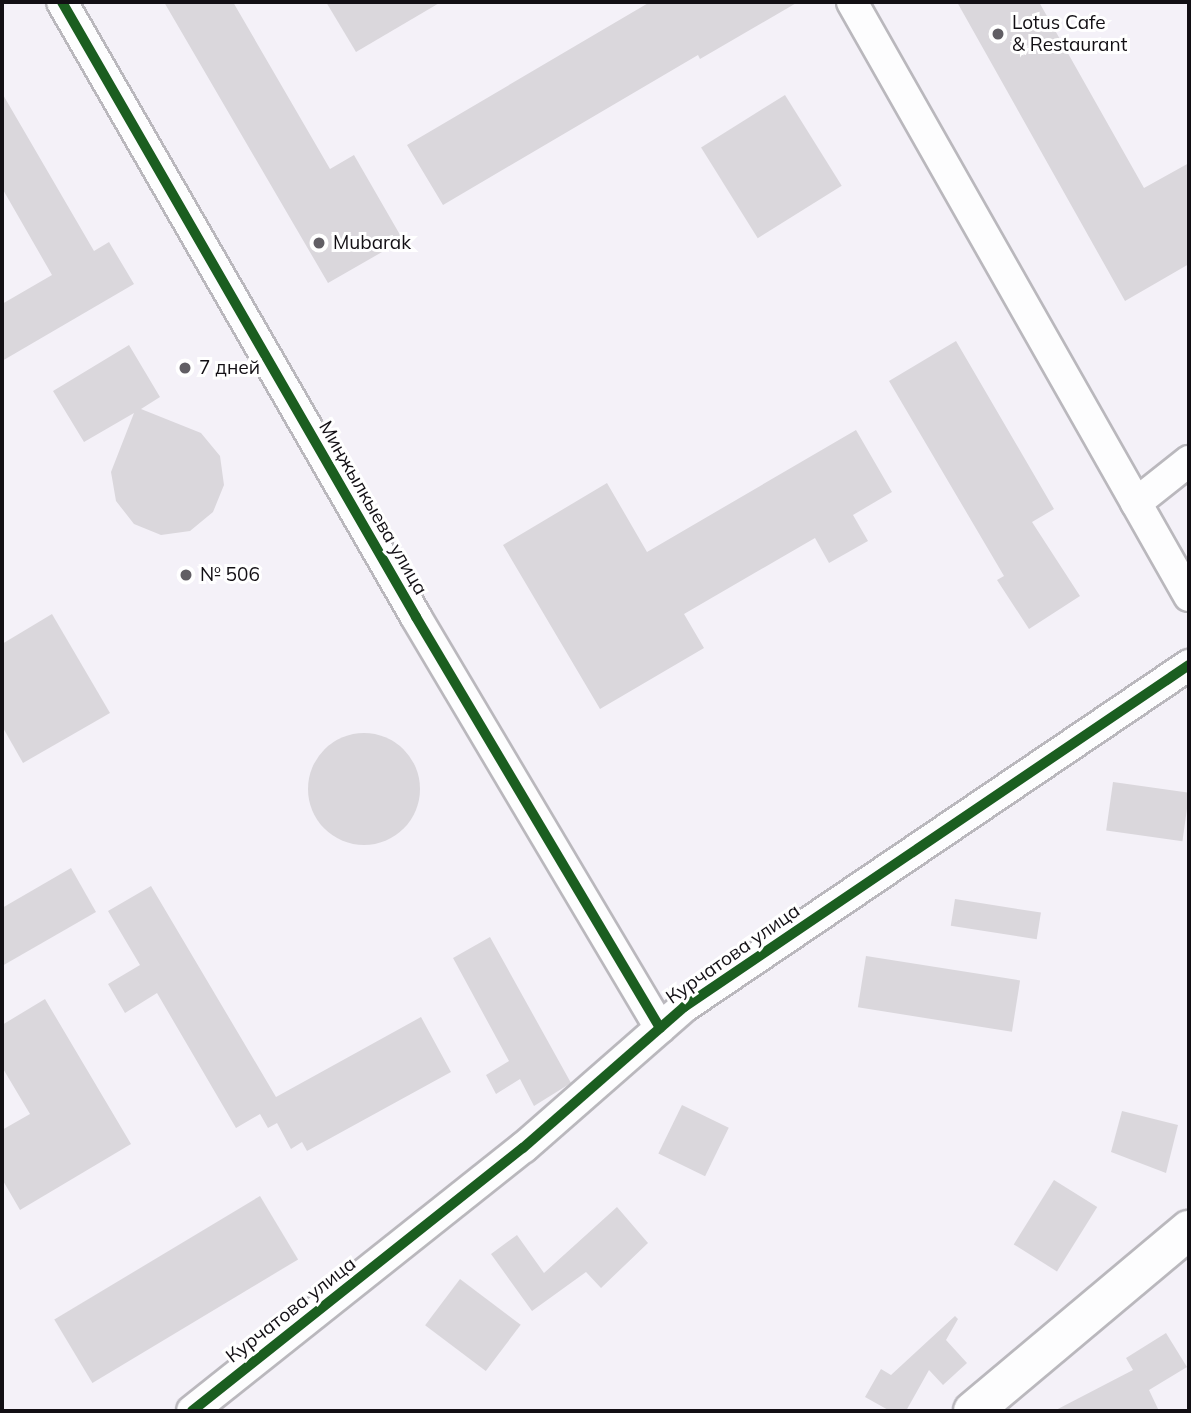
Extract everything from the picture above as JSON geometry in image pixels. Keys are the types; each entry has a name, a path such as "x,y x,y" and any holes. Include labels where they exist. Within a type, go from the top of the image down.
{"main road":[{"path":"973,1411 1189,1230"}],"street":[{"name":"Миңжылкыева улица","path":"62,2 409,606 660,1028"},
{"path":"852,2 1189,596"},
{"path":"1136,503 1189,461"},
{"name":"Курчатова улица","path":"192,1411 523,1148 684,1007 1189,665"}],"building":[{"path":"164,2 233,2 330,169 354,155 403,240 328,283"},
{"path":"326,2 441,2 356,52"},
{"path":"650,2 798,2 700,59 698,55 443,205 407,145"},
{"path":"957,2 1039,2 1144,188 1189,163 1189,264 1125,301"},
{"path":"2,93 94,251 109,242 134,284 2,361 2,304 52,275 2,188"},
{"path":"785,95 842,186 758,238 701,147"},
{"path":"956,341 1054,509 1032,522 1080,596 1029,629 997,580 1004,576 889,381"},
{"path":"129,345 160,397 141,409 201,433 220,456 224,485 213,512 190,531 161,535 134,524 116,501 111,472 134,413 84,442 53,391"},
{"path":"856,430 892,492 853,515 868,541 829,563 815,538 684,614 704,648 600,709 503,545 607,483 647,552"},
{"path":"52,614 110,713 23,763 2,726 2,644"},
{"path":"364,733 385,738 403,750 415,768 420,789 415,810 403,828 385,840 364,845 343,840 325,828 313,810 308,789 313,768 325,750 343,738"},
{"path":"1113,782 1189,793 1182,841 1106,831"},
{"path":"71,868 96,912 2,966 2,908"},
{"path":"151,886 276,1097 421,1017 451,1072 307,1151 302,1142 291,1149 277,1123 268,1128 260,1114 236,1128 157,993 125,1013 108,984 140,965 108,911"},
{"path":"955,899 1041,913 1037,939 951,926"},
{"path":"490,937 571,1083 534,1106 520,1079 496,1094 486,1075 509,1061 453,958"},
{"path":"866,956 1020,980 1012,1032 858,1007"},
{"path":"45,999 131,1144 20,1210 2,1179 2,1130 30,1114 2,1067 2,1025"},
{"path":"682,1105 729,1128 705,1176 658,1154"},
{"path":"1122,1111 1178,1125 1166,1173 1111,1152"},
{"path":"1054,1180 1097,1207 1057,1271 1014,1244"},
{"path":"260,1196 298,1259 92,1383 54,1320"},
{"path":"617,1207 648,1243 601,1288 586,1272 532,1311 491,1254 517,1235 544,1273"},
{"path":"460,1279 521,1325 486,1371 425,1325"},
{"path":"955,1316 958,1319 946,1340 967,1363 943,1385 929,1370 906,1411 890,1411 865,1397 881,1369 891,1375"},
{"path":"1166,1333 1187,1367 1149,1390 1159,1411 1054,1411 1133,1370 1126,1358"}],"cycle path":[{"path":"62,2 416,617 660,1028"},
{"path":"192,1411 523,1148 684,1007 1189,665"}],"place":[{"name":"Lotus Cafe & Restaurant","path":"998,34"},
{"name":"Mubarak","path":"319,243"},
{"name":"7 дней","path":"185,368"},
{"name":"№ 506","path":"186,575"}]}
